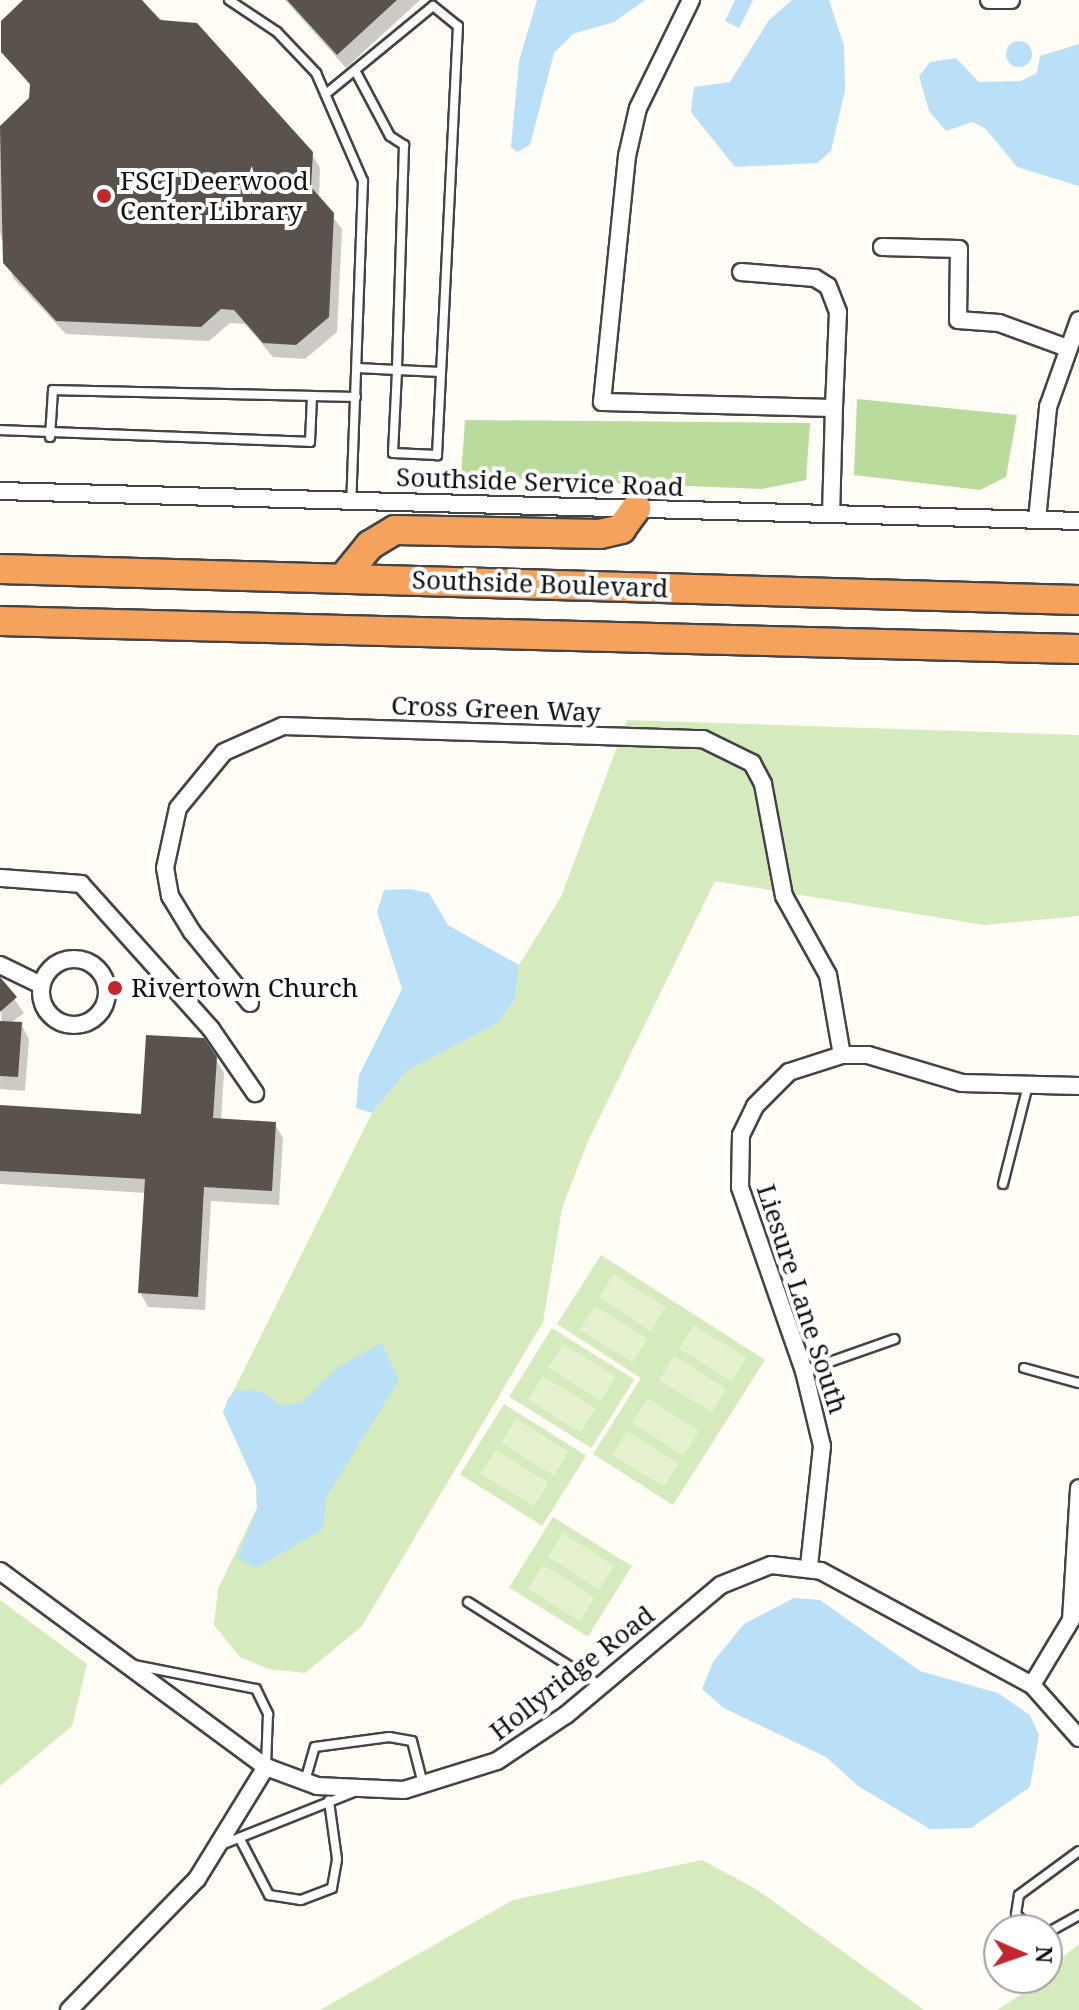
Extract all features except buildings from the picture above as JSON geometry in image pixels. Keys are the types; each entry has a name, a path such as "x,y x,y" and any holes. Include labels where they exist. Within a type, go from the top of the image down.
{"highway":[{"path":"343,578 370,545 395,530 600,534 621,529 636,508"},
{"name":"Southside Boulevard","path":"0,569 1079,600"},
{"name":"Southside Boulevard","path":"0,621 1079,649"}],"street":[{"path":"691,0 638,108 627,156 602,402 834,408"},
{"path":"989,0 1011,0"},
{"path":"882,247 959,249 958,320 999,323 1067,348"},
{"path":"741,272 815,278 828,286 838,312 831,514"},
{"path":"1037,520 1048,407 1079,320"},
{"name":"Southside Service Road","path":"0,491 1079,521"},
{"name":"Cross Green Way","path":"250,1003 192,932 170,896 165,868 178,808 224,752 283,726 703,739 752,763 763,784 784,896 828,975 842,1055"},
{"path":"0,878 81,884 211,1029 255,1093"},
{"path":"81,959 102,974 107,999 92,1021 67,1025 46,1011 41,985 55,964 81,959"},
{"path":"0,965 41,985"},
{"path":"842,1055 868,1055 962,1083 1027,1089 1079,1086"},
{"name":"Liesure Lane South","path":"809,1566 822,1446 804,1371 746,1212 737,1160 741,1135 770,1086 813,1061 842,1055"},
{"path":"1032,1685 1071,1620 1079,1488"},
{"name":"Hollyridge Road","path":"0,1571 266,1767 305,1781 359,1790 423,1785 497,1761 601,1686 721,1585 771,1565 809,1566 1032,1685 1079,1738"},
{"path":"69,2010 221,1845 266,1767"}],"lane":[{"path":"229,0 240,2 300,53 327,93 356,156 366,205 351,501"},
{"path":"327,93 357,74 433,6 458,26 437,455 393,453 404,145 390,136 357,74"},
{"path":"357,368 441,372"},
{"path":"50,437 53,390 356,397"},
{"path":"0,430 50,437 310,442 312,396"},
{"path":"1003,1184 1027,1089"},
{"path":"804,1371 895,1339"},
{"path":"1024,1368 1079,1383"},
{"path":"468,1602 601,1686"},
{"path":"127,1664 256,1689 268,1714 266,1767"},
{"path":"305,1781 315,1747 389,1737 412,1741 423,1785"},
{"path":"221,1845 241,1841 359,1790"},
{"path":"241,1841 269,1895 301,1900 332,1888 337,1859 329,1801"},
{"path":"1016,1914 1019,1895 1079,1851"}],"green space":[{"path":"857,399 1017,415 1006,477 980,490 854,475"},
{"path":"465,420 810,423 806,480 762,489 461,477"},
{"path":"627,720 1079,735 1079,916 984,925 715,881 588,1141 562,1208 543,1322 362,1626 305,1673 268,1669 240,1657 214,1625 218,1589 257,1508 256,1485 223,1412 372,1113 408,1070 496,1024 515,1000 519,965 561,897"},
{"path":"601,1255 765,1360 673,1505 593,1454 641,1378 557,1324"},
{"path":"614,1274 666,1308 651,1331 599,1297"},
{"path":"595,1306 648,1339 633,1363 580,1330"},
{"path":"694,1325 747,1358 732,1382 679,1349"},
{"path":"552,1328 634,1379 591,1448 509,1397"},
{"path":"563,1344 616,1377 601,1401 548,1368"},
{"path":"674,1356 727,1389 712,1413 659,1380"},
{"path":"543,1376 596,1409 581,1433 528,1400"},
{"path":"648,1398 699,1431 683,1456 632,1422"},
{"path":"504,1404 586,1455 542,1526 460,1474"},
{"path":"516,1419 569,1452 554,1476 501,1443"},
{"path":"627,1431 679,1463 664,1487 612,1455"},
{"path":"496,1450 549,1483 534,1507 481,1474"},
{"path":"553,1517 632,1566 588,1637 509,1587"},
{"path":"563,1533 614,1566 599,1590 548,1556"},
{"path":"543,1565 595,1597 580,1621 528,1589"},
{"path":"0,1600 87,1664 72,1726 0,1786"},
{"path":"702,1860 756,1889 924,2010 320,2010 513,1900"},
{"path":"1079,1944 1079,2010 997,2010 1022,1994 1063,1994 1063,1957"}],"water":[{"path":"537,0 645,0 614,22 573,34 554,53 530,145 517,152 511,147 519,61"},
{"path":"735,0 753,0 739,28 725,21"},
{"path":"792,0 829,0 844,46 845,90 831,151 817,163 735,167 691,112 694,87 730,82 769,20"},
{"path":"1019,41 1028,45 1032,54 1028,63 1019,67 1010,63 1006,54 1010,45"},
{"path":"1079,44 1079,186 1017,167 986,129 972,122 946,131 929,111 919,76 930,62 956,58 979,82 1021,81 1037,73 1040,56"},
{"path":"409,889 429,893 448,925 519,965 515,1000 496,1024 408,1070 372,1113 356,1108 359,1075 402,989 377,912 384,890"},
{"path":"382,1343 399,1380 326,1498 323,1529 256,1568 237,1558 257,1508 256,1485 223,1412 228,1399 235,1390 262,1391 280,1405 302,1403 338,1367"},
{"path":"794,1598 820,1600 920,1671 998,1693 1030,1715 1039,1735 1030,1787 971,1828 930,1829 858,1786 826,1757 724,1708 702,1689 713,1662 744,1624"}],"place":[{"name":"FSCJ Deerwood Center Library","path":"104,196"},
{"name":"Rivertown Church","path":"115,988"}]}
